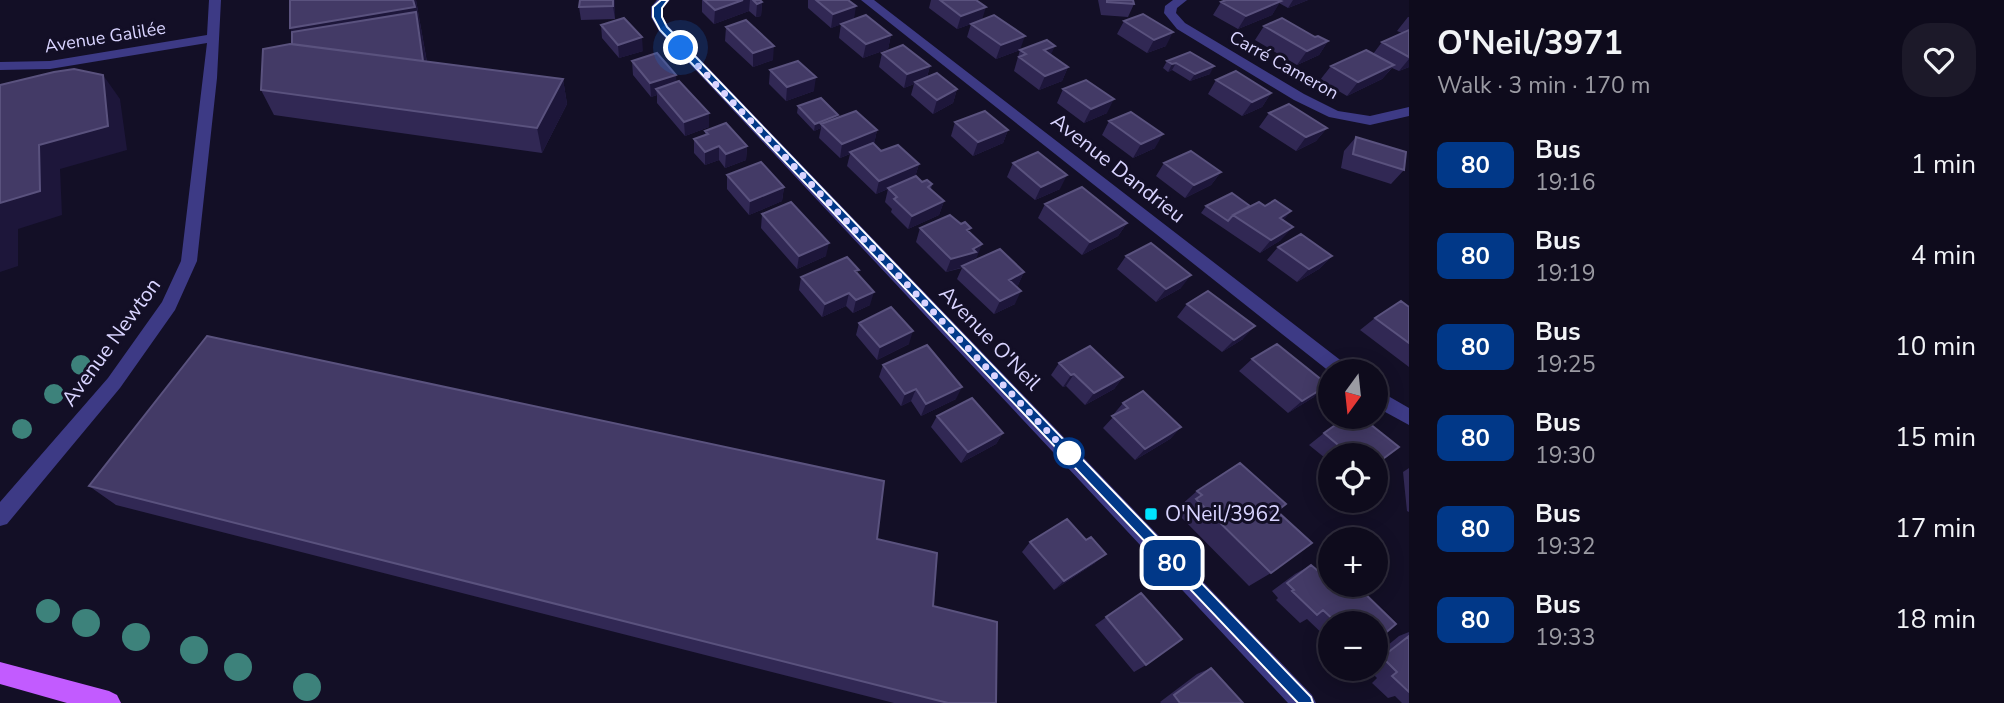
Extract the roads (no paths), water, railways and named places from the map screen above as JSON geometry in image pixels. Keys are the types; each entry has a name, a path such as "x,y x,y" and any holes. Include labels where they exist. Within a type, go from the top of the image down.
{"main road":[{"path":"0,673 109,703"}],"street":[{"name":"Avenue Newton","path":"0,517 114,383 169,305 189,261 199,192 214,38 215,0"},
{"name":"Avenue O'Neil","path":"664,0 657,7 657,17 663,28 1304,703"},
{"name":"Avenue Dandrieu","path":"867,0 1327,359"},
{"name":"Carré Cameron","path":"1181,0 1171,6 1170,13 1181,26 1322,110 1354,120 1391,119 1409,111"},
{"name":"Avenue Galilée","path":"0,66 50,65 214,38"},
{"path":"1388,404 1409,416"}],"place":[{"name":"O'Neil/3962","path":"1151,514"}]}
